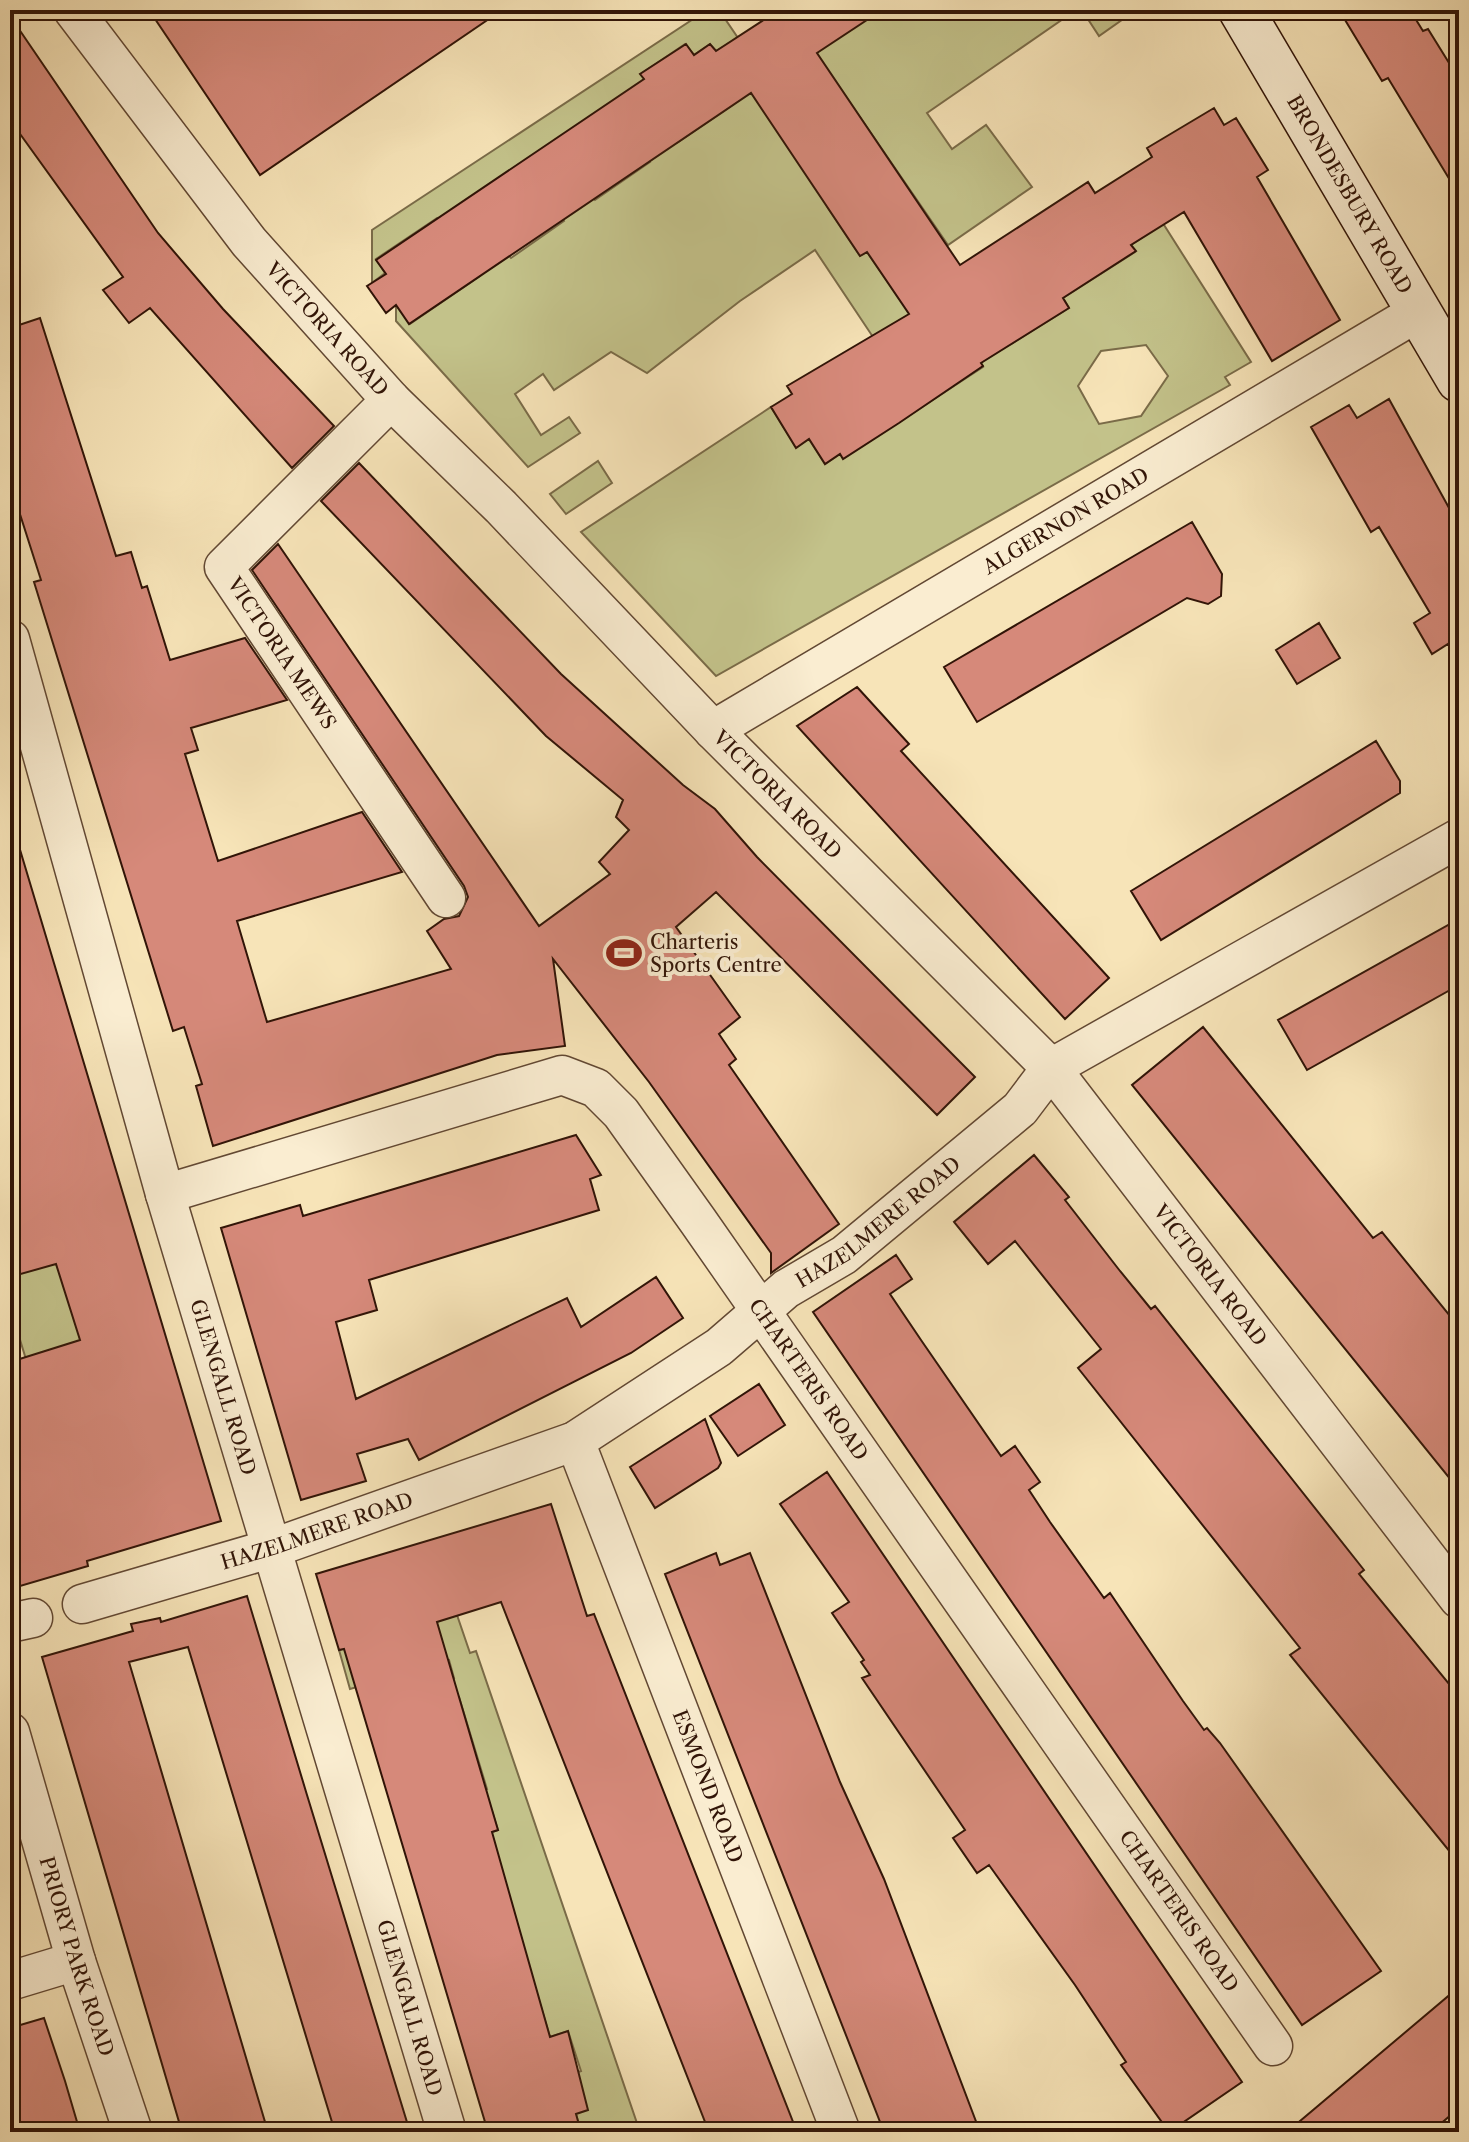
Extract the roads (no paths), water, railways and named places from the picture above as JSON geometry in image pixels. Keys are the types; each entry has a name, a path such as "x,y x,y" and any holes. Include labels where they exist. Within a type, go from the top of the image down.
{"main road":[{"name":"BRONDESBURY ROAD","path":"1241,10 1459,380"}],"street":[{"name":"VICTORIA ROAD","path":"73,10 249,242 391,400 501,507 713,730 1051,1068 1459,1599"},
{"name":"ALGERNON ROAD","path":"713,730 1418,312"},
{"name":"VICTORIA MEWS","path":"391,400 224,567 446,898"},
{"name":"GLENGALL ROAD","path":"10,639 165,1194 447,2132"},
{"name":"HAZELMERE ROAD","path":"82,1604 273,1548 575,1441 719,1347 786,1289 844,1255 1020,1109 1051,1068 1459,838"},
{"name":"CHARTERIS ROAD","path":"165,1194 562,1075 596,1088 621,1113 761,1311 1273,2046"},
{"name":"ESMOND ROAD","path":"575,1441 841,2132"},
{"name":"PRIORY PARK ROAD","path":"10,1732 76,1961 133,2132"},
{"path":"10,1981 76,1961"}],"place":[{"name":"Charteris Sports Centre","path":"624,953"}]}
